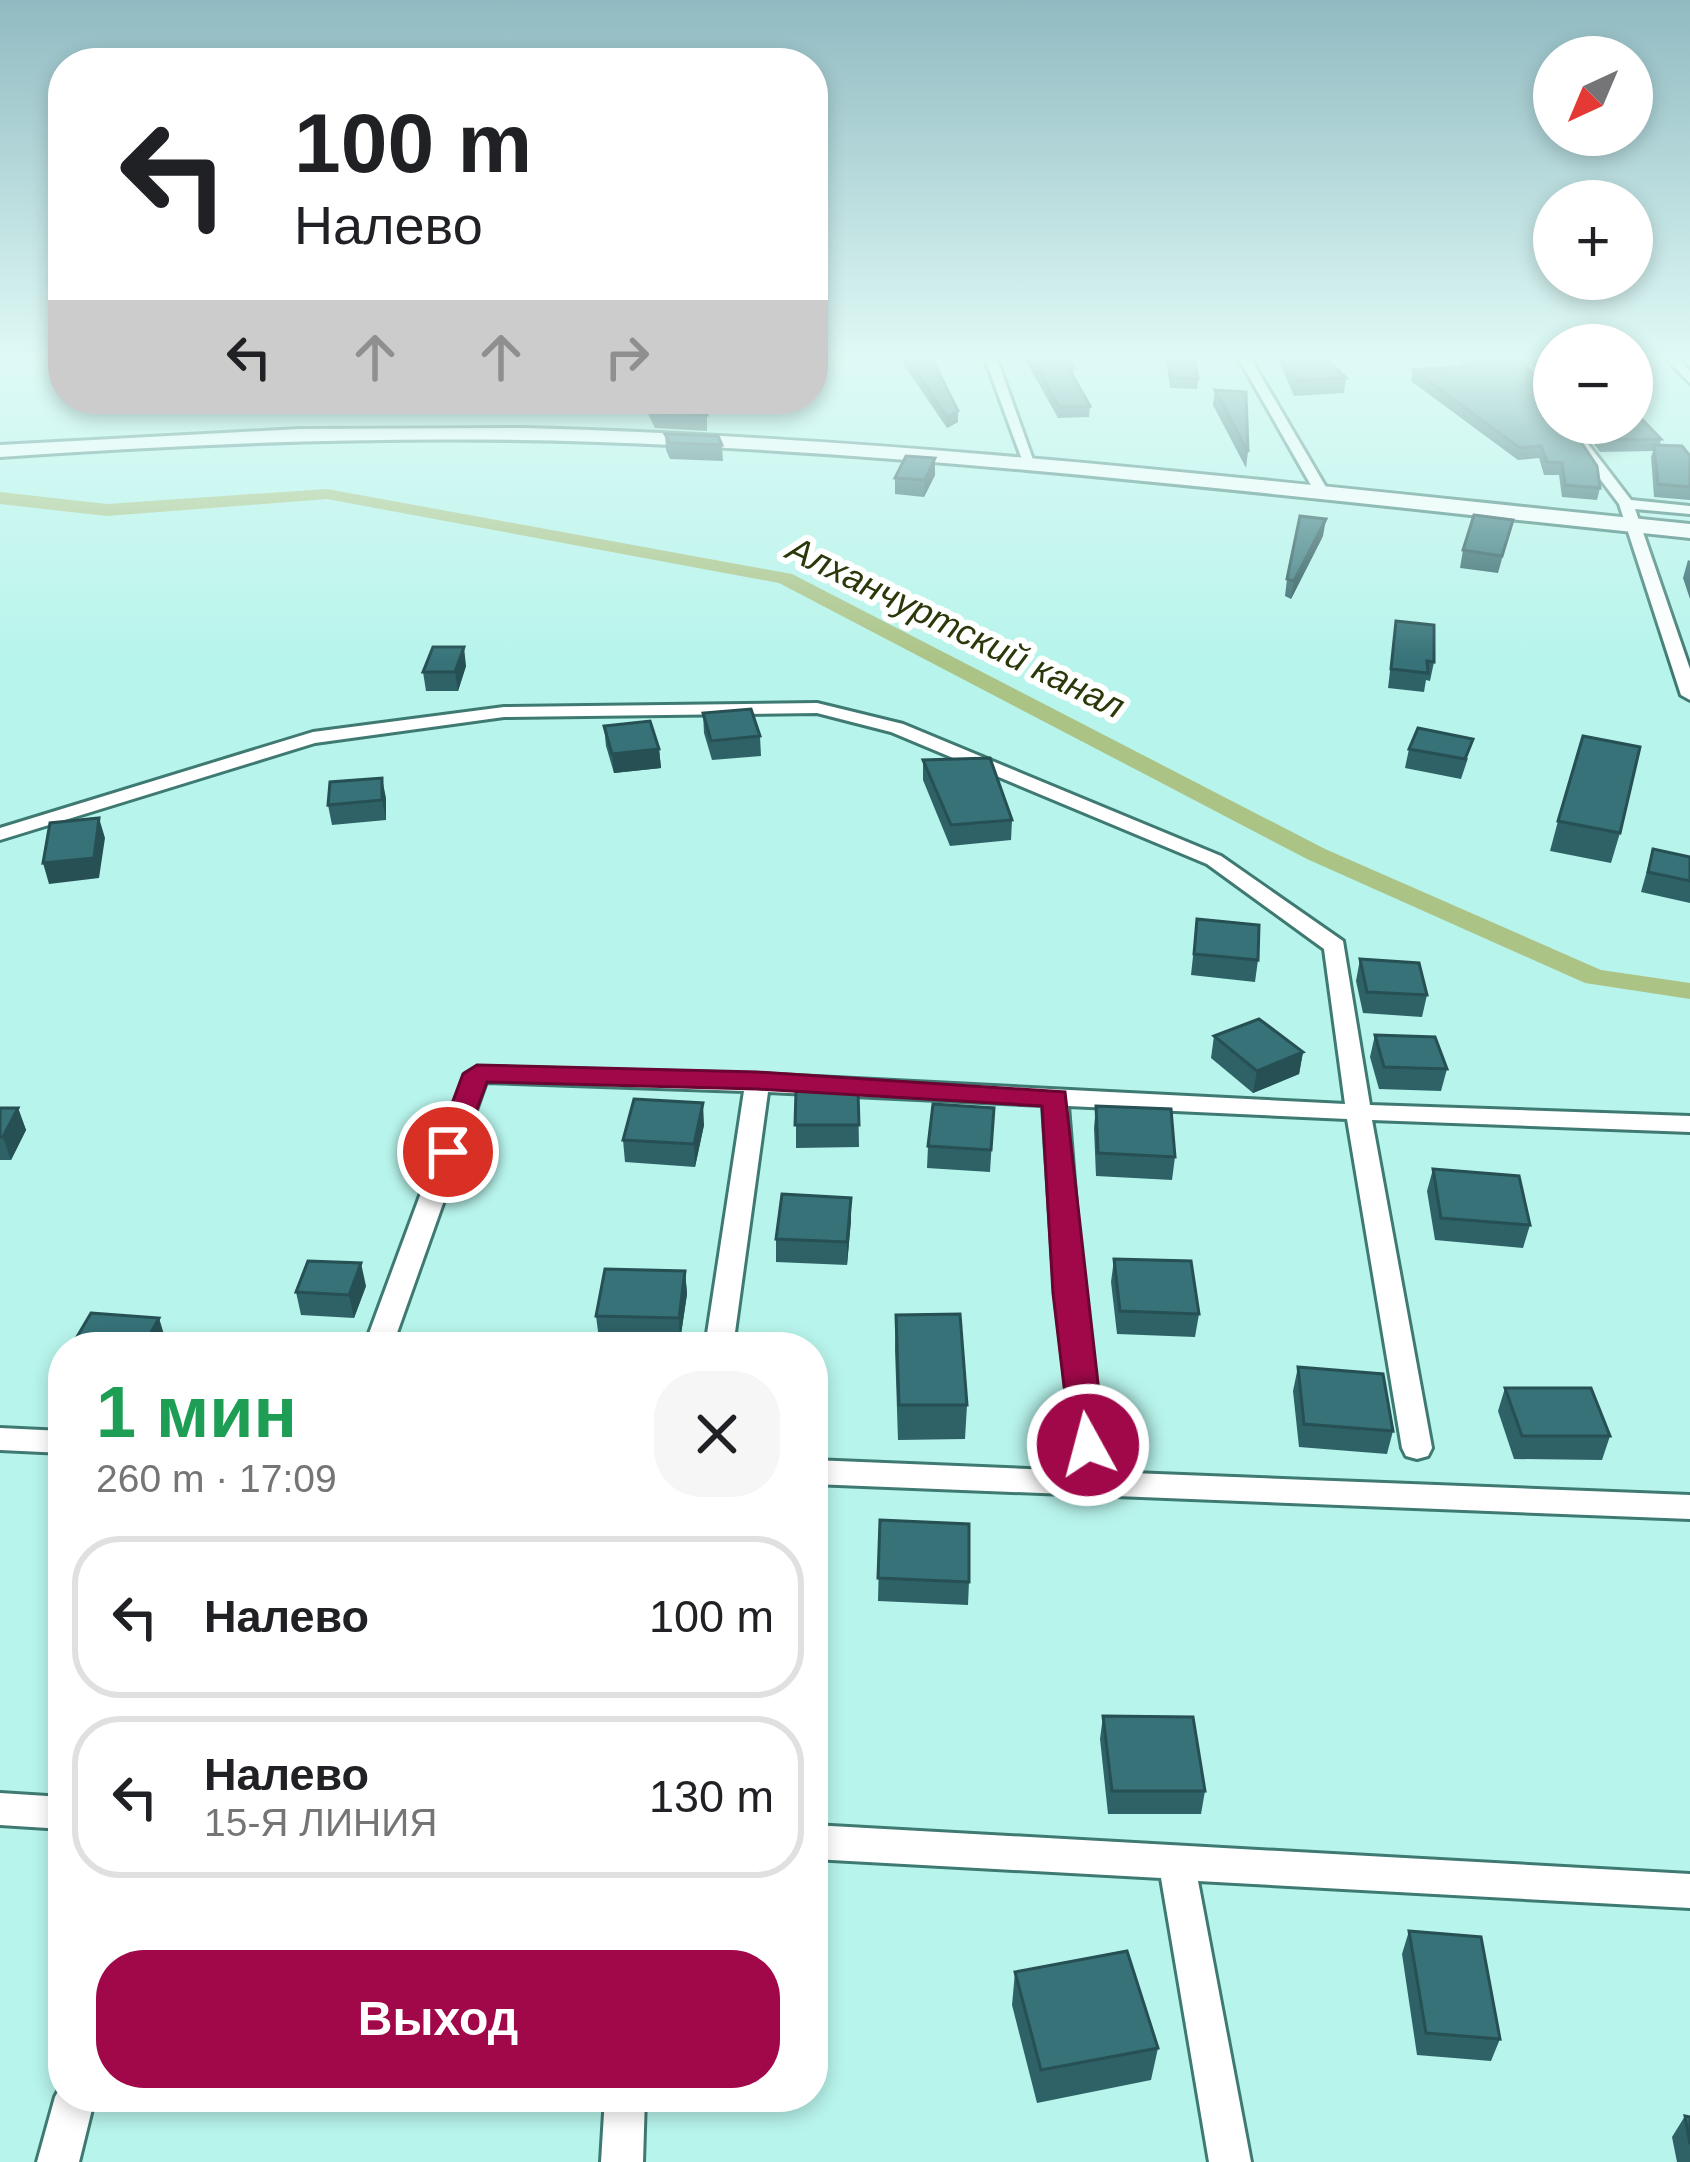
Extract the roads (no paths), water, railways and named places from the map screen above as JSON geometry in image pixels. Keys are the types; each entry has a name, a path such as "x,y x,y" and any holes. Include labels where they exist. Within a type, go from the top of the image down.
{"main road":[{"path":"955,460 1323,494 1630,514 1690,531"}],"street":[{"path":"1029,460 1031,465"},
{"path":"1303,460 1323,494"},
{"path":"1591,460 1630,514 1690,695"},
{"path":"1630,514 1690,510"},
{"path":"0,834 313,738 504,712 817,708 897,728 1214,860 1336,946 1359,1116 1417,1448"},
{"path":"383,1332 477,1074 757,1081 1359,1116 1690,1124"},
{"path":"721,1332 757,1081"},
{"path":"1055,1098 1069,1293 1094,1483"},
{"path":"0,1439 48,1441"},
{"path":"828,1473 1690,1507"},
{"path":"0,1809 48,1813"},
{"path":"828,1843 1690,1891"},
{"path":"1177,1865 1230,2162"},
{"path":"58,2162 72,2112"},
{"path":"622,2162 624,2112"}],"waterway":[{"name":"Алханчуртский канал","path":"0,498 107,510 327,494 785,578 1316,854 1595,977 1690,991"}]}
